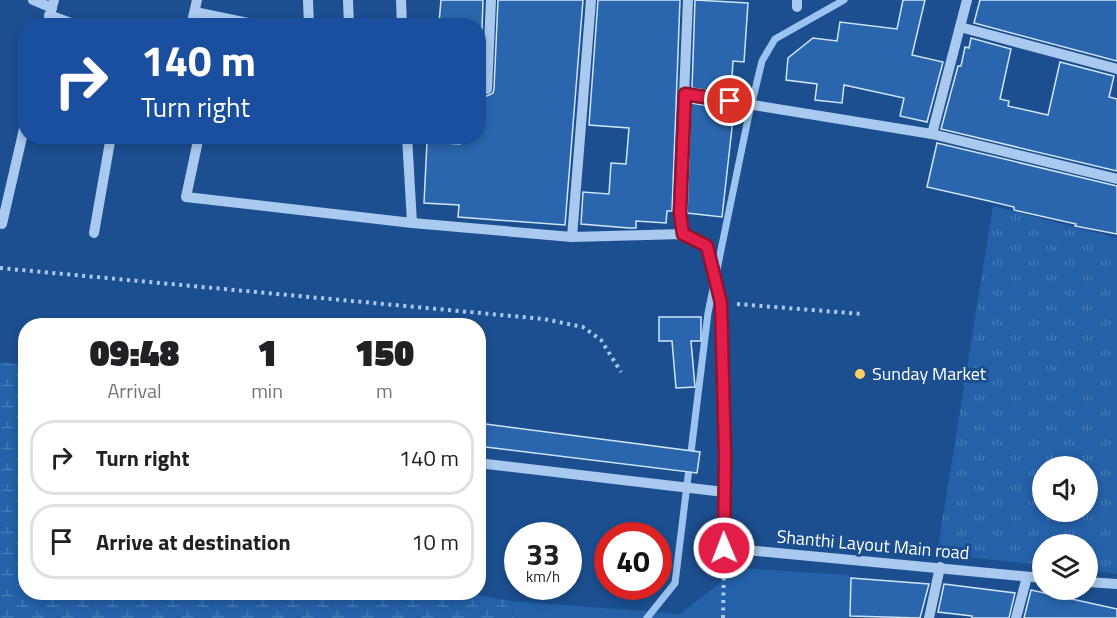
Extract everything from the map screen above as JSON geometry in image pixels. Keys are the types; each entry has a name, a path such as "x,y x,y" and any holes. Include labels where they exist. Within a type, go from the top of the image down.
{"street":[{"path":"33,0 51,12"},
{"path":"193,18 197,0"},
{"path":"308,0 309,18"},
{"path":"348,0 349,18"},
{"path":"401,0 402,18"},
{"path":"487,89 491,0"},
{"path":"572,237 591,0"},
{"path":"683,234 680,213 688,0"},
{"path":"932,134 967,0"},
{"path":"195,12 224,18"},
{"path":"960,27 1117,69"},
{"path":"685,94 932,134 1117,179"},
{"path":"2,224 20,144"},
{"path":"94,234 110,144"},
{"path":"197,144 186,196 412,223 572,237 683,234 707,246 721,303 724,548"},
{"path":"407,144 412,223"},
{"path":"486,464 724,492"},
{"name":"Shanthi Layout Main road","path":"724,548 1032,577"},
{"path":"929,618 940,567"},
{"path":"1016,618 1027,577"},
{"path":"1098,583 1117,584"}],"path":[{"path":"0,268 544,319 583,327 601,340 621,372"},
{"path":"721,303 862,314"},
{"path":"723,618 724,548"}],"green space":[{"path":"993,206 1117,238 1117,574 1098,571 1098,534 1032,534 1032,564 937,554"},
{"path":"0,362 18,364 18,600 486,600 486,597 511,601 514,618 0,618"},
{"path":"739,568 850,575 850,618 514,618 511,601 680,614"}],"building":[{"path":"441,0 483,0 482,18 439,18"},
{"path":"498,0 583,0 565,225 458,217 459,205 424,203 427,144 486,144 486,96 493,93 494,89"},
{"path":"598,0 680,0 672,211 667,211 666,223 636,221 636,228 581,224 583,192 609,194 611,163 626,164 629,128 589,125"},
{"path":"695,0 748,3 744,62 733,61 731,94 692,88"},
{"path":"903,0 925,0 912,55 943,62 927,122 900,116 904,98 844,85 842,103 815,100 817,84 786,80 788,58 813,38 837,41 840,22 897,29"},
{"path":"980,0 1117,0 1117,61 974,23"},
{"path":"971,38 1011,49 1000,99 1009,101 1008,106 1048,115 1060,62 1114,76 1109,97 1117,99 1117,171 941,129 958,66 961,66 965,47 969,48"},
{"path":"691,103 734,110 722,217 687,213"},
{"path":"937,143 1117,186 1117,234 1075,226 1076,224 1014,210 1014,207 927,187"},
{"path":"659,317 701,317 701,341 691,341 695,387 676,388 672,341 659,341"},
{"path":"486,424 700,452 697,473 486,447"},
{"path":"851,578 929,584 920,618 850,616"},
{"path":"944,584 1015,593 1009,618 972,618 972,616 938,612"},
{"path":"1031,590 1032,600 1076,600 1117,609 1117,618 1024,618"}],"waterway":[{"path":"647,618 675,583 708,313 762,61 775,39 844,0"}],"place":[{"name":"Sunday Market","path":"860,374"}],"route":[{"path":"724,548 725,455 721,303 707,246 683,234 680,213 685,94 730,101"}]}
